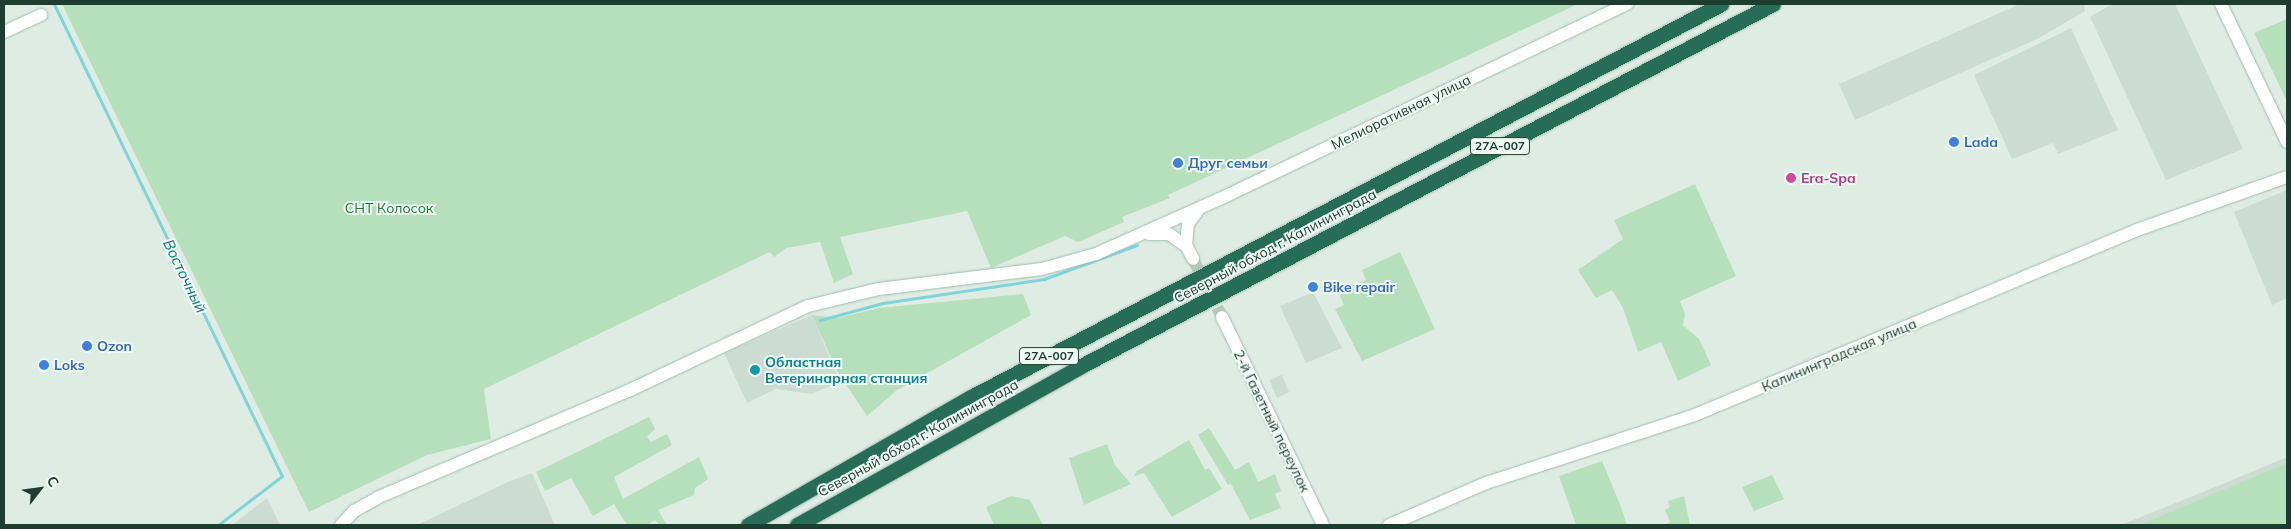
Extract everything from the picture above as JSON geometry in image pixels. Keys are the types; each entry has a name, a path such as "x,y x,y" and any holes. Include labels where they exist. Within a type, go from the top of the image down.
{"highway":[{"name":"Северный обход г. Калининграда","path":"748,525 980,392 1721,4"},
{"name":"Северный обход г. Калининграда","path":"797,525 1081,366 1773,4"}],"street":[{"name":"Мелиоративная улица","path":"341,525 354,511 377,498 619,395 808,306 879,289 1042,269 1080,259 1142,235 1627,4"},
{"path":"2221,4 2287,142"},
{"path":"4,32 40,15"},
{"name":"Калининградская улица","path":"1388,525 1486,483 1695,415 2138,230 2287,177"},
{"path":"1186,246 1188,224 1200,208"},
{"path":"1174,220 1193,259"},
{"path":"1142,235 1168,234 1186,246"},
{"name":"2-й Газетный переулок","path":"1222,317 1323,525"}],"shaded area":[{"path":"2020,4 2084,4 2085,11 2039,38 1855,120 1839,84"},
{"path":"2112,4 2175,4 2243,149 2166,180 2090,17"},
{"path":"2071,28 2118,130 2058,154 2053,143 2012,159 1974,75"},
{"path":"2287,190 2287,298 2272,305 2234,212"},
{"path":"1313,292 1342,348 1306,363 1280,306"},
{"path":"812,315 840,382 811,394 776,389 747,403 724,353"},
{"path":"1282,375 1289,392 1277,398 1269,380"},
{"path":"2287,457 2287,525 2121,525 2225,483"},
{"path":"532,473 555,525 417,525 510,481"},
{"path":"267,498 280,525 232,525"}],"green space":[{"name":"СНТ Колосок","path":"62,4 1576,5 1168,195 1170,198 1122,217 1124,222 1078,242 1065,236 991,268 967,211 840,237 853,274 834,283 820,242 786,248 774,257 770,252 484,389 491,439 427,455 309,512"},
{"path":"2287,19 2287,101 2254,33"},
{"path":"1695,184 1736,276 1680,301 1685,314 1683,325 1699,339 1711,365 1678,381 1661,342 1638,352 1623,308 1612,290 1596,298 1578,270 1623,239 1614,220"},
{"path":"1400,252 1435,329 1362,361 1335,309 1344,305 1338,291 1366,280 1362,270"},
{"path":"1023,294 1031,315 897,390 867,416 837,371 812,315 838,318 879,308"},
{"path":"649,417 655,429 647,437 651,442 667,434 672,445 614,477 623,499 699,457 708,479 695,488 694,495 658,510 667,525 659,525 655,520 647,525 627,525 614,504 593,516 571,478 545,491 536,472"},
{"path":"1209,428 1235,470 1249,462 1258,482 1275,474 1281,491 1275,494 1281,508 1250,520 1231,484 1228,485 1198,435"},
{"path":"1189,440 1205,470 1209,468 1222,489 1172,517 1144,473 1134,476 1137,471"},
{"path":"1107,444 1115,465 1131,484 1084,505 1069,458"},
{"path":"1602,461 1627,525 1576,525 1559,476"},
{"path":"2287,463 2287,525 2140,525"},
{"path":"1772,475 1784,499 1754,511 1742,487"},
{"path":"1011,496 1030,500 1043,525 994,525 986,507"},
{"path":"1684,496 1690,525 1665,525 1670,522 1665,510 1670,507 1668,501"}],"waterway":[{"name":"Восточный","path":"54,4 282,476 218,525"},
{"path":"820,320 883,303 1044,279 1137,245"}],"tunnel":[{"path":"1193,259 1222,317"}],"place":[{"name":"Lada","path":"1954,142"},
{"name":"Друг семьи","path":"1178,163"},
{"name":"Era-Spa","path":"1791,178"},
{"name":"Bike repair","path":"1313,287"},
{"name":"Ozon","path":"87,346"},
{"name":"Loks","path":"44,365"},
{"name":"Областная Ветеринарная станция","path":"755,370"}]}
